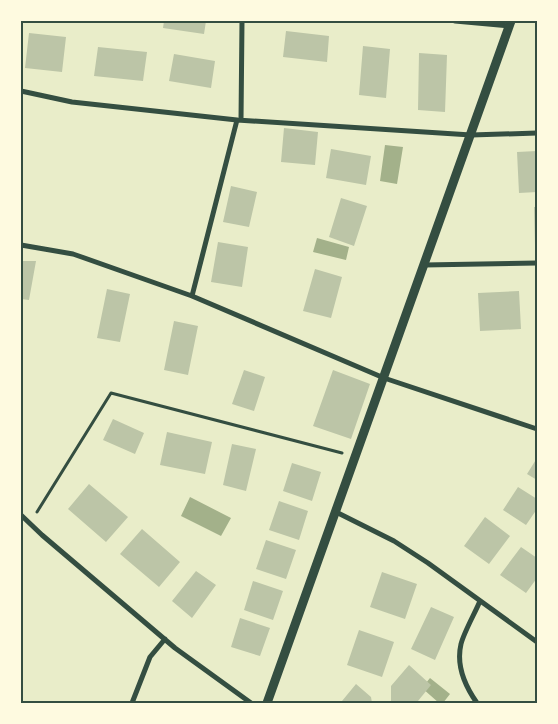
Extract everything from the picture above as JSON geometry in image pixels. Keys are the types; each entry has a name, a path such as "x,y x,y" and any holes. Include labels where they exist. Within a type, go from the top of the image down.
{"street":[{"path":"192,296 239,120 242,21"},
{"path":"267,703 511,24 455,21"},
{"path":"21,91 72,102 239,120 471,135 537,133"},
{"path":"21,245 73,254 192,296 384,378 537,429"},
{"path":"424,265 537,263"},
{"path":"336,512 394,541 428,563 537,642"},
{"path":"22,518 175,648 251,703"},
{"path":"476,703 462,674 460,653 461,643 480,601"},
{"path":"132,703 150,657 165,639"}],"path":[{"path":"30,523 111,393 355,457"}],"shaded area":[{"path":"385,145 403,147 397,184 380,181"},
{"path":"317,238 349,247 346,260 313,252"},
{"path":"190,497 231,518 221,536 181,516"},
{"path":"430,678 450,694 443,703 439,703 422,688"}],"building":[{"path":"164,21 206,21 204,34 163,28"},
{"path":"286,31 329,36 327,62 283,57"},
{"path":"29,33 66,37 62,72 25,68"},
{"path":"363,46 390,49 386,98 359,95"},
{"path":"98,47 147,52 143,81 94,76"},
{"path":"419,53 447,55 445,112 418,110"},
{"path":"174,54 215,61 211,88 169,81"},
{"path":"284,128 318,132 315,165 281,162"},
{"path":"331,149 371,156 366,185 326,178"},
{"path":"537,151 537,192 519,193 517,152"},
{"path":"231,186 257,192 249,227 223,222"},
{"path":"341,198 367,206 354,246 329,237"},
{"path":"534,207 537,207 537,245 535,245"},
{"path":"218,242 248,247 242,287 211,282"},
{"path":"21,261 36,261 29,300 21,299"},
{"path":"315,269 342,277 331,318 303,311"},
{"path":"107,289 130,294 120,342 97,338"},
{"path":"519,291 521,329 480,331 478,293"},
{"path":"174,321 198,326 188,375 164,370"},
{"path":"244,370 265,377 254,411 232,404"},
{"path":"333,370 370,384 351,439 313,426"},
{"path":"113,419 144,433 135,454 103,440"},
{"path":"167,432 212,442 205,474 160,465"},
{"path":"232,444 256,449 246,491 223,485"},
{"path":"537,458 537,480 527,474"},
{"path":"292,463 321,472 312,501 283,491"},
{"path":"89,484 128,517 106,542 68,509"},
{"path":"518,487 537,499 537,509 526,525 503,510"},
{"path":"279,501 308,511 299,540 269,530"},
{"path":"485,517 510,536 489,564 464,546"},
{"path":"142,529 180,562 159,587 120,554"},
{"path":"266,540 296,550 286,579 256,569"},
{"path":"521,547 537,558 537,578 526,593 500,575"},
{"path":"196,571 216,585 192,618 172,601"},
{"path":"382,572 417,584 405,619 370,607"},
{"path":"253,581 283,591 273,620 244,610"},
{"path":"431,607 454,617 435,660 411,649"},
{"path":"240,618 270,628 260,656 231,647"},
{"path":"359,630 394,642 382,677 347,665"},
{"path":"409,665 431,685 418,701 421,703 391,703 391,686"},
{"path":"356,684 371,697 372,703 344,703 342,701"}]}
